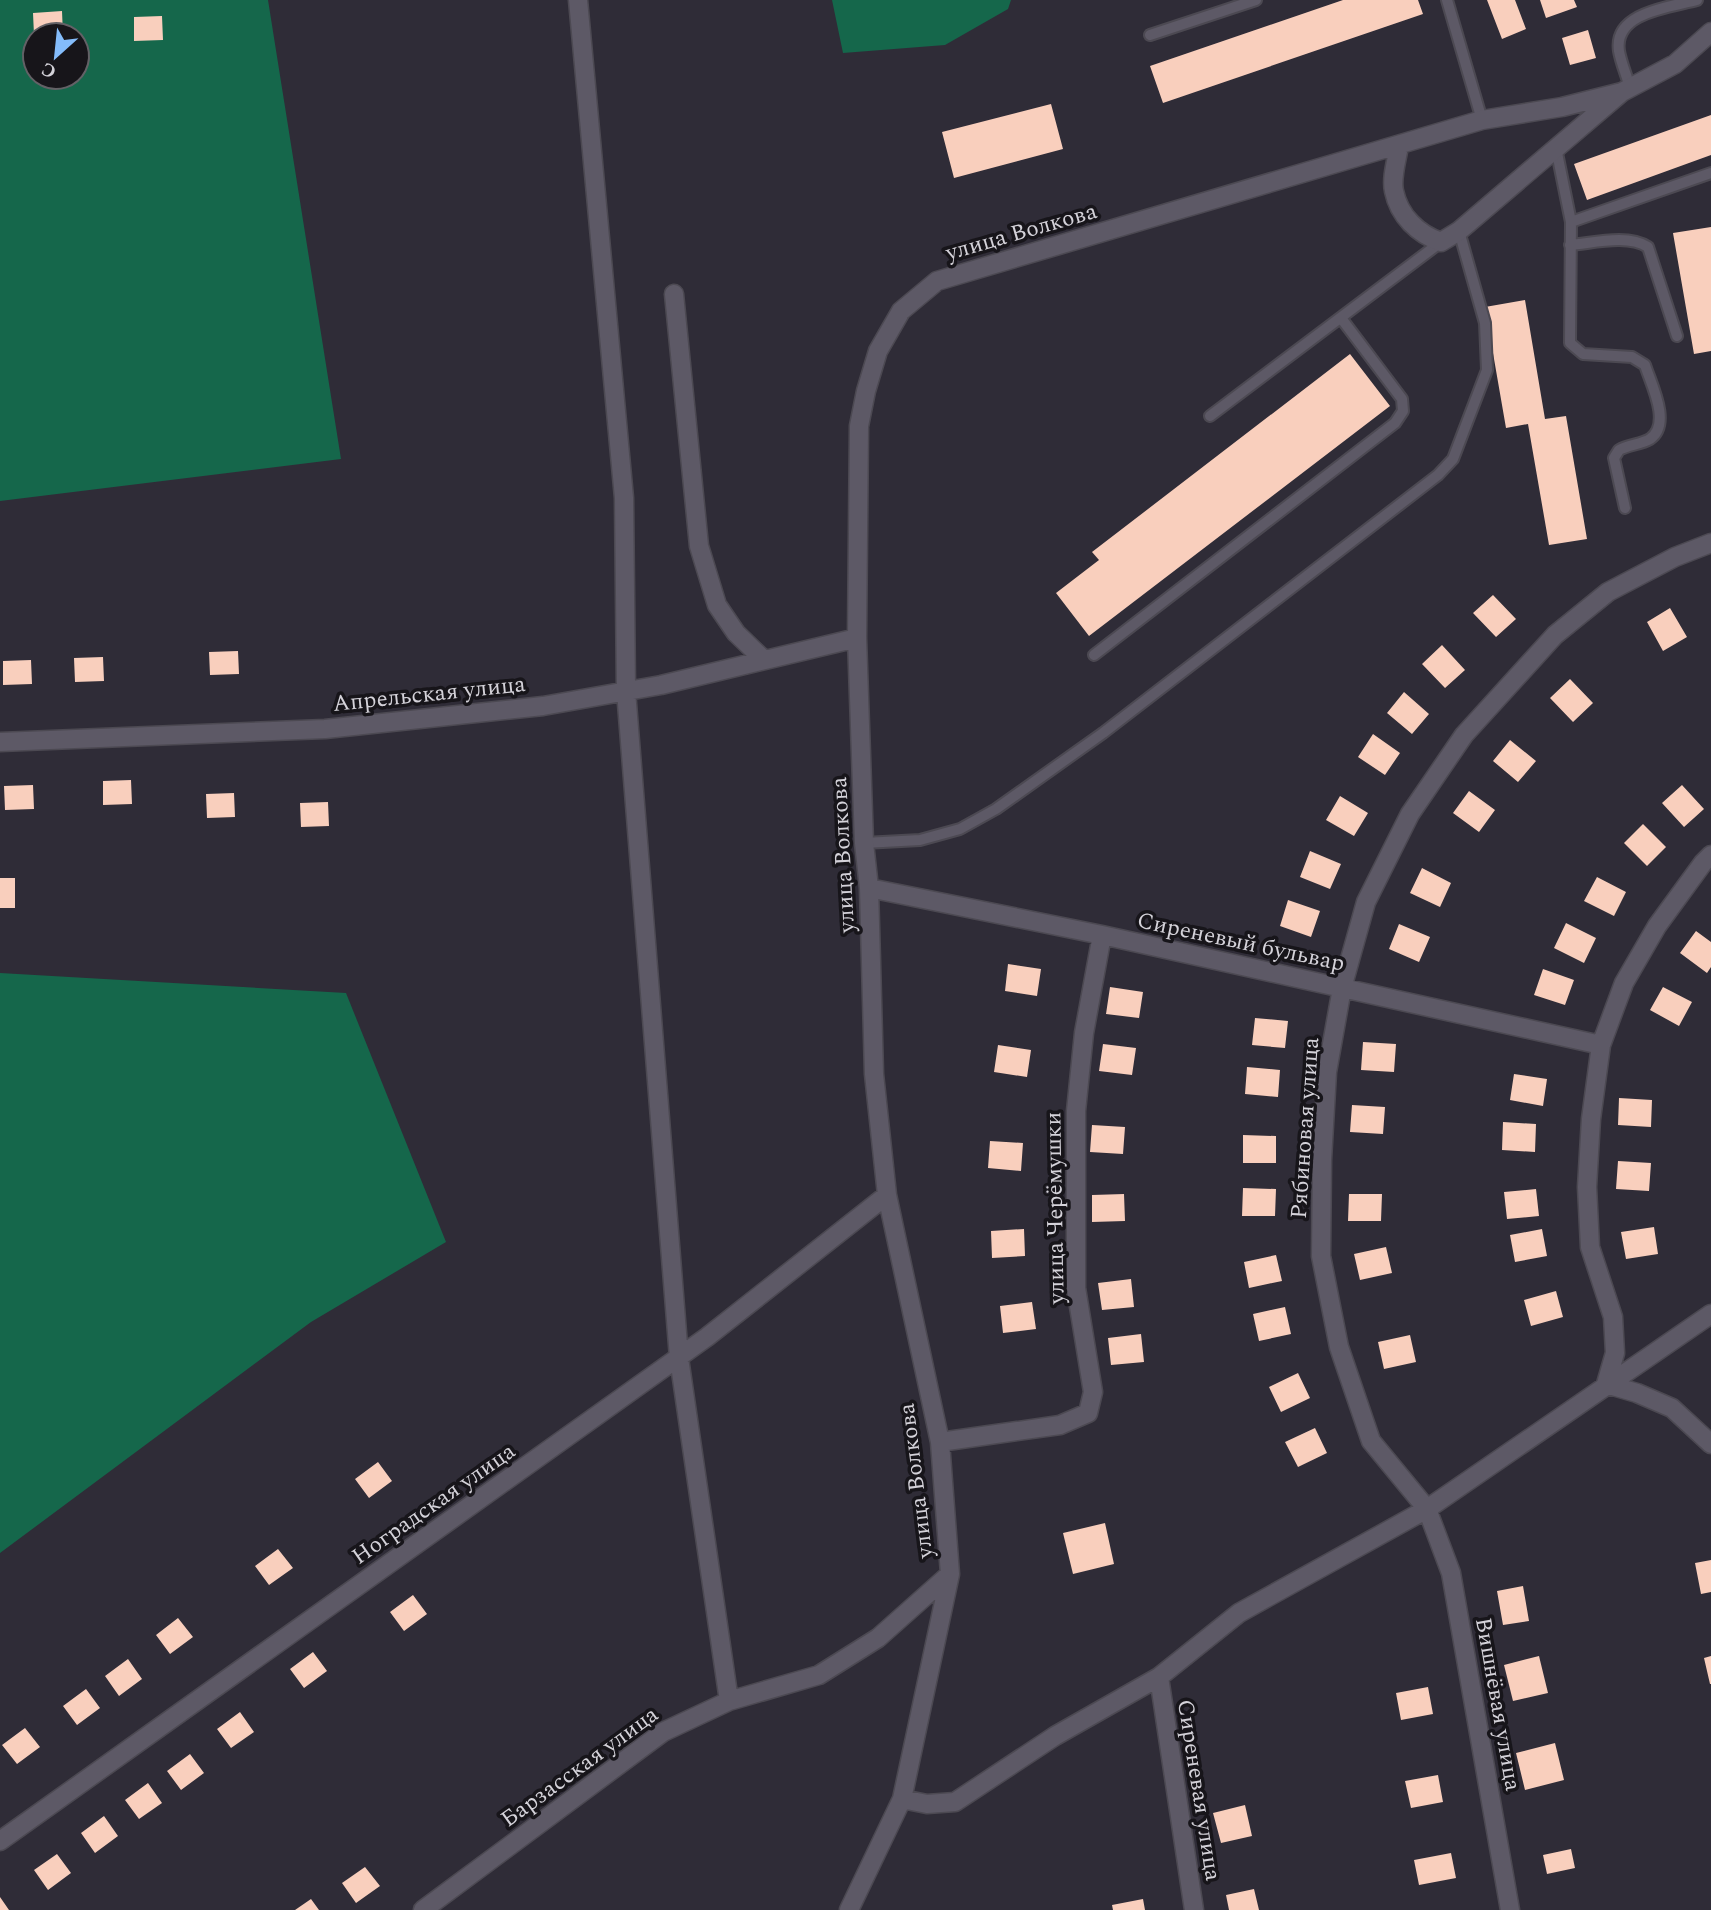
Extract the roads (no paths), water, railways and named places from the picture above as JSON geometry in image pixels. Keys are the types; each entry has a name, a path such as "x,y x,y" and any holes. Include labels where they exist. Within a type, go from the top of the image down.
{"street":[{"path":"578,0 624,498 626,691 679,1357 729,1700"},
{"name":"улица Волкова","path":"1441,242 1459,230 1626,90 1675,64 1711,32"},
{"name":"улица Волкова","path":"849,1910 902,1799 950,1574 940,1441 887,1195 874,1074 869,888 864,843 857,638 859,426 878,351 901,311 937,281 1482,120 1562,107 1626,90"},
{"path":"1399,146 1393,189 1404,215 1422,236 1441,242"},
{"path":"674,293 699,546 717,605 736,633 763,659"},
{"name":"Рябиновая улица","path":"1427,1509 1371,1441 1339,1347 1321,1256 1322,1160 1327,1072 1342,988 1366,902 1410,814 1464,735 1555,635 1608,592 1675,557 1711,543"},
{"name":"Апрельская улица","path":"0,742 325,729 543,706 626,691 857,638"},
{"path":"1606,1384 1615,1353 1613,1317 1590,1247 1587,1187 1591,1119 1601,1045 1624,983 1657,926 1711,855"},
{"name":"Сиреневый бульвар","path":"869,888 1102,935 1601,1045"},
{"name":"улица Черёмушки","path":"940,1441 1060,1424 1088,1413 1093,1392 1076,1288 1076,1111 1084,1033 1102,935"},
{"name":"Ноградская улица","path":"0,1841 679,1357 887,1195"},
{"path":"902,1799 927,1804 955,1802 1055,1736 1159,1677 1239,1613 1427,1509 1711,1314"},
{"path":"1606,1384 1637,1393 1672,1408 1711,1444"},
{"name":"Вишнёвая улица","path":"1427,1509 1451,1573 1510,1910"},
{"name":"Барзасская улица","path":"423,1910 663,1732 729,1700 818,1675 878,1638 950,1574"},
{"name":"Сиреневая улица","path":"1159,1677 1194,1910"}],"lane":[{"path":"1150,35 1256,0"},
{"path":"1447,0 1482,120"},
{"path":"1626,90 1618,49 1621,32 1629,22 1642,15 1697,0"},
{"path":"1556,148 1571,222 1570,343 1583,354 1632,357 1645,365 1660,416 1659,429 1650,439 1619,450 1614,458 1625,508"},
{"path":"1571,222 1711,173"},
{"path":"864,843 920,840 960,828 996,809 1103,733 1438,475 1453,458 1487,370 1485,323 1459,230"},
{"path":"1570,245 1629,240 1648,247 1677,336"},
{"path":"1210,416 1441,242"},
{"path":"1094,655 1395,424 1403,411 1402,399 1341,318"}]}
